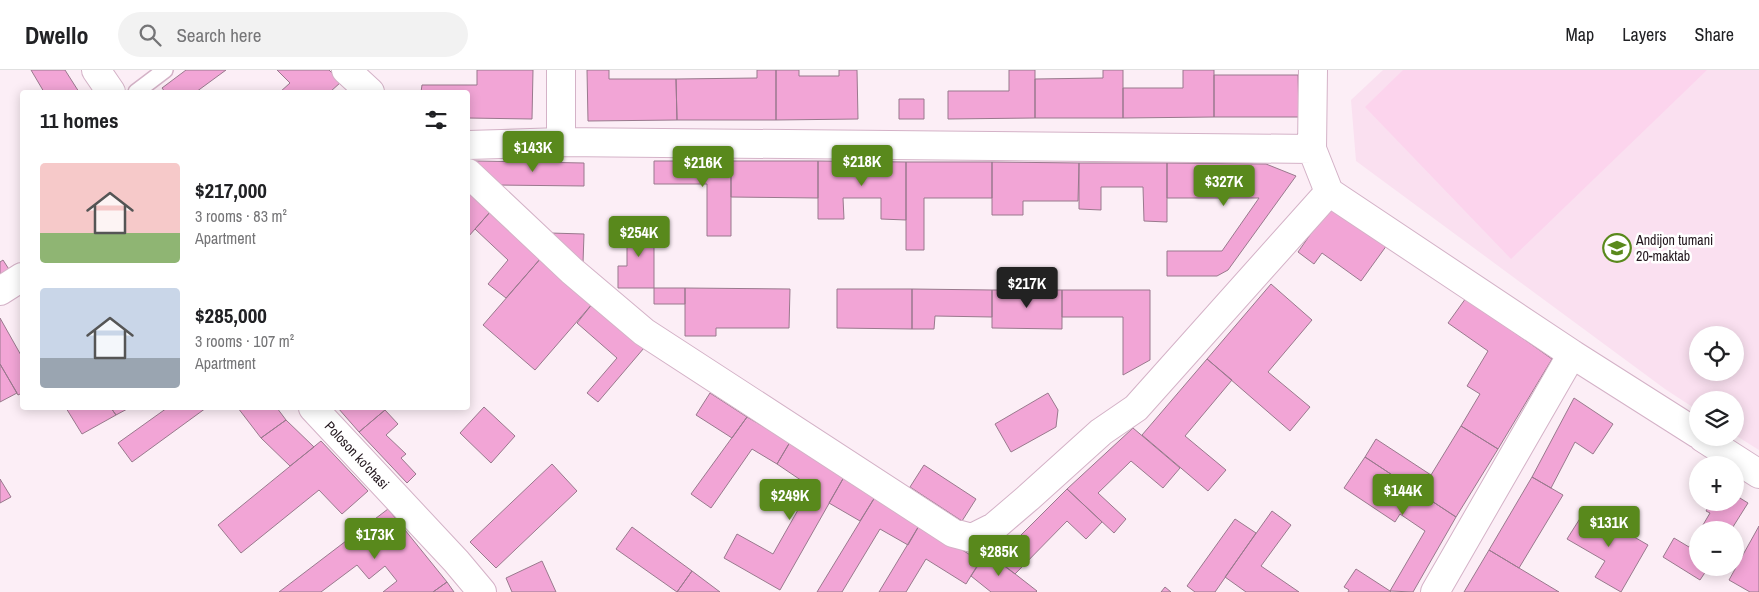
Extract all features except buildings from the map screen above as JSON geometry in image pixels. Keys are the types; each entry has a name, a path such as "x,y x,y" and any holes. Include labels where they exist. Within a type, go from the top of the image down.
{"street":[{"path":"96,70 110,90"},
{"path":"346,70 368,90"},
{"path":"561,70 561,142"},
{"path":"1313,70 1312,149 1329,192 1572,354 1689,428"},
{"path":"470,146 561,142 1312,149"},
{"path":"470,175 572,271 644,332 953,533 972,538 994,528 1101,432 1136,408 1329,192"},
{"path":"0,291 20,278"},
{"path":"1435,592 1572,354"},
{"name":"Poloson ko'chasi","path":"314,410 449,554 482,592"},
{"path":"1715,446 1759,474"}],"lane":[{"path":"139,90 165,70"}],"shaded area":[{"name":"Andijon tumani 20-maktab","path":"1383,70 1759,70 1759,450 1744,441 1744,391 1689,391 1689,405 1356,161 1351,100"},
{"path":"1403,70 1707,70 1511,259 1365,107"}],"place":[{"name":"Andijon tumani 20-maktab","path":"1617,248"}]}
